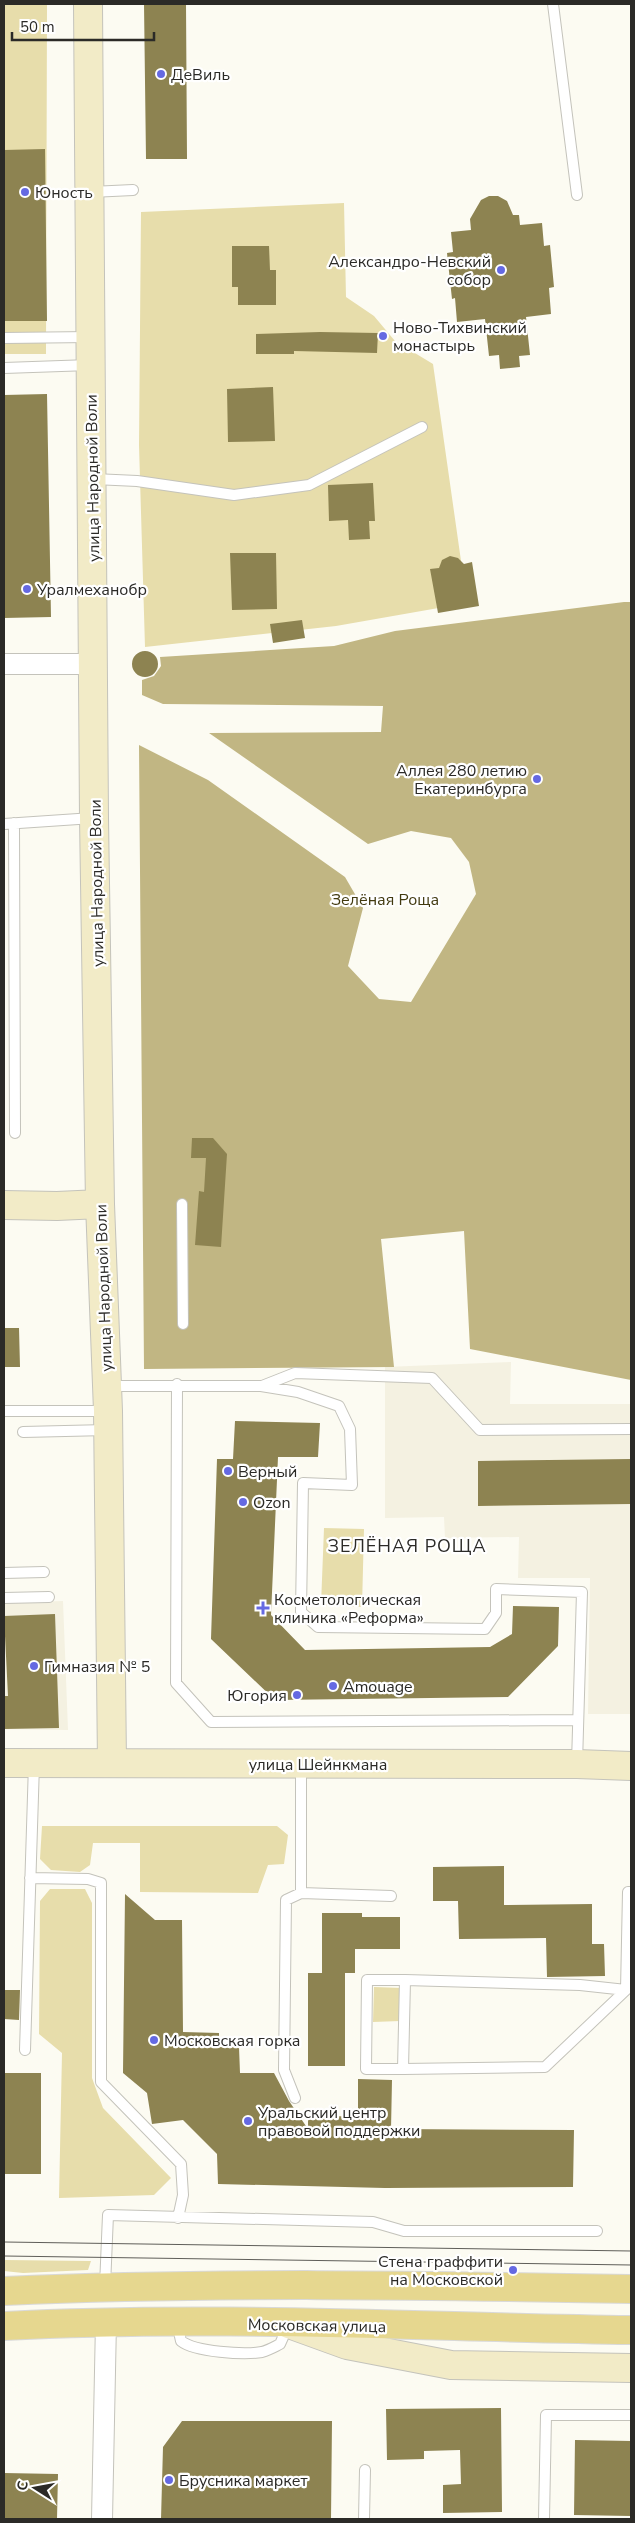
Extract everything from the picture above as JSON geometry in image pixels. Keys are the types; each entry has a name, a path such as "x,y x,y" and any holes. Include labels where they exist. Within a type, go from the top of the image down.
{"main road":[{"path":"105,2286 106,2322"},
{"path":"4,2291 105,2286 474,2286 631,2289"},
{"name":"Московская улица","path":"4,2326 106,2322 177,2322 631,2330"}],"street":[{"name":"улица Народной Воли","path":"88,4 94,818 100,1204 108,1409 112,1762"},
{"path":"4,664 94,664"},
{"path":"4,1205 57,1206 100,1204"},
{"name":"улица Шейнкмана","path":"4,1763 577,1764 631,1766"},
{"path":"102,2519 106,2322"},
{"path":"289,2324 347,2345 451,2365 631,2368"}],"lane":[{"path":"553,4 577,195"},
{"path":"90,192 133,190"},
{"path":"4,338 91,337"},
{"path":"4,368 92,364"},
{"path":"92,479 136,481 234,495 309,485 422,427"},
{"path":"15,1133 9,823 94,818"},
{"path":"182,1204 183,1324"},
{"path":"261,1386 295,1373 432,1378 480,1430 631,1429"},
{"path":"177,1384 176,1683 212,1722 578,1720"},
{"path":"23,1432 108,1409 177,1384 261,1386 298,1392 339,1406 350,1429 352,1485 303,1483 301,1612 318,1627 485,1629 496,1613 496,1590 582,1592 577,1764"},
{"path":"4,1411 108,1409"},
{"path":"4,1573 44,1572"},
{"path":"4,1598 49,1597"},
{"path":"25,2050 34,1763"},
{"path":"300,1892 301,1764"},
{"path":"30,1878 88,1879 101,1883 101,2082 181,2164 183,2195 178,2218"},
{"path":"295,2098 284,2070 286,1900 300,1892 391,1896"},
{"path":"629,1987 367,1980 366,2069 545,2067 629,1987 628,1892 631,1892"},
{"path":"403,2069 405,1980"},
{"path":"105,2286 108,2215 373,2222 404,2231 597,2231"},
{"path":"544,2519 546,2415 631,2416"},
{"path":"364,2519 366,2470"}],"shaded area":[{"name":"Юность","path":"4,4 47,4 46,354 4,354"},
{"path":"344,203 346,297 374,316 395,341 433,364 467,603 336,626 145,647 139,445 141,212"},
{"name":"Зелёная Роща","path":"631,602 631,1380 470,1349 464,1231 381,1239 394,1367 144,1369 139,745 208,780 345,877 363,908 348,966 379,999 411,1002 476,894 469,862 451,838 411,831 368,844 209,733 381,732 383,706 163,704 142,695 142,680 154,676 161,666 160,657 334,646 395,631"},
{"path":"511,1362 510,1404 631,1404 631,1714 588,1714 590,1578 518,1578 519,1537 445,1538 444,1517 385,1518 385,1367"},
{"path":"324,1528 364,1529 362,1607 321,1605"},
{"name":"Гимназия № 5","path":"63,1601 68,1730 4,1729 4,1603"},
{"path":"42,1826 277,1826 288,1835 284,1864 268,1865 258,1893 140,1892 140,1843 93,1843 90,1865 80,1872 51,1870 40,1859"},
{"path":"50,1889 85,1889 92,1903 92,2078 103,2108 171,2178 154,2195 59,2198 62,2053 39,2034 40,1901"},
{"path":"374,1987 401,1988 400,2021 373,2022"},
{"path":"4,2260 91,2261 88,2270 23,2273 4,2271"}],"building":[{"path":"144,4 186,4 187,159 146,159"},
{"name":"Юность","path":"45,149 47,321 4,321 4,150"},
{"name":"Александро-Невский собор","path":"489,196 498,196 507,201 513,215 519,215 520,225 542,223 544,246 550,245 554,287 549,288 551,314 526,317 530,355 519,356 520,367 500,369 499,355 489,356 485,319 457,322 455,298 452,299 447,253 453,252 451,232 471,230 470,219 481,200"},
{"path":"232,246 269,246 270,270 276,270 276,305 238,305 238,287 232,287"},
{"path":"378,333 377,353 294,351 294,354 256,354 256,334"},
{"path":"273,387 275,441 228,442 227,389"},
{"path":"47,394 51,617 4,618 4,395"},
{"path":"373,483 375,521 369,521 370,539 349,540 348,520 329,521 328,485"},
{"path":"230,553 276,553 277,609 232,610"},
{"path":"450,556 458,558 464,564 472,562 479,606 438,613 430,569 439,568 442,560"},
{"path":"302,620 305,638 273,643 270,624"},
{"path":"145,651 154,655 158,664 154,673 145,677 136,673 132,664 136,655"},
{"path":"192,1138 213,1138 227,1154 221,1247 195,1245 199,1191 204,1192 206,1158 191,1158"},
{"path":"4,1328 19,1328 20,1367 4,1367"},
{"path":"235,1421 320,1423 318,1457 278,1457 271,1615 305,1650 490,1647 512,1634 513,1606 559,1607 558,1646 508,1697 275,1700 211,1639 217,1459 233,1459"},
{"path":"631,1459 631,1504 478,1506 478,1461"},
{"name":"Гимназия № 5","path":"55,1614 59,1728 4,1729 4,1696 8,1696 4,1616"},
{"path":"504,1866 504,1905 592,1904 592,1944 604,1944 605,1976 547,1977 546,1938 459,1939 458,1901 433,1901 433,1867"},
{"name":"Московская горка","path":"125,1894 155,1920 182,1920 183,2032 219,2033 219,2047 239,2047 240,2073 274,2073 289,2101 308,2129 308,2115 358,2117 358,2079 392,2080 391,2129 574,2130 573,2187 385,2188 218,2184 217,2154 183,2120 152,2124 147,2093 123,2073"},
{"path":"322,1913 362,1913 362,1917 400,1917 400,1949 355,1949 355,1973 345,1973 345,2066 308,2066 308,1973 322,1973"},
{"path":"4,1990 20,1990 19,2020 4,2019"},
{"path":"4,2073 41,2073 41,2174 4,2174"},
{"path":"501,2408 502,2512 443,2513 443,2485 461,2484 460,2450 424,2451 424,2459 387,2460 386,2409"},
{"path":"182,2421 332,2421 331,2519 161,2519 163,2447"},
{"path":"575,2440 631,2441 631,2516 574,2515"},
{"path":"4,2473 58,2474 57,2519 4,2518"}],"tram line":[{"path":"4,2242 631,2251"},
{"path":"4,2256 631,2265"}],"place":[{"name":"ДеВиль","path":"161,74"},
{"name":"Юность","path":"25,192"},
{"name":"Александро-Невский собор","path":"501,270"},
{"name":"Ново-Тихвинский монастырь","path":"383,336"},
{"name":"Уралмеханобр","path":"27,589"},
{"name":"Аллея 280 летию Екатеринбурга","path":"537,779"},
{"name":"Верный","path":"228,1471"},
{"name":"Ozon","path":"243,1502"},
{"name":"Косметологическая клиника «Реформа»","path":"263,1608"},
{"name":"Гимназия № 5","path":"34,1666"},
{"name":"Amouage","path":"333,1686"},
{"name":"Югория","path":"297,1695"},
{"name":"Московская горка","path":"154,2040"},
{"name":"Уральский центр правовой поддержки","path":"248,2121"},
{"name":"Стена граффити на Московской","path":"513,2270"},
{"name":"Брусника маркет","path":"169,2480"}],"district":[{"name":"ЗЕЛЁНАЯ РОЩА","path":"407,1546"}]}
